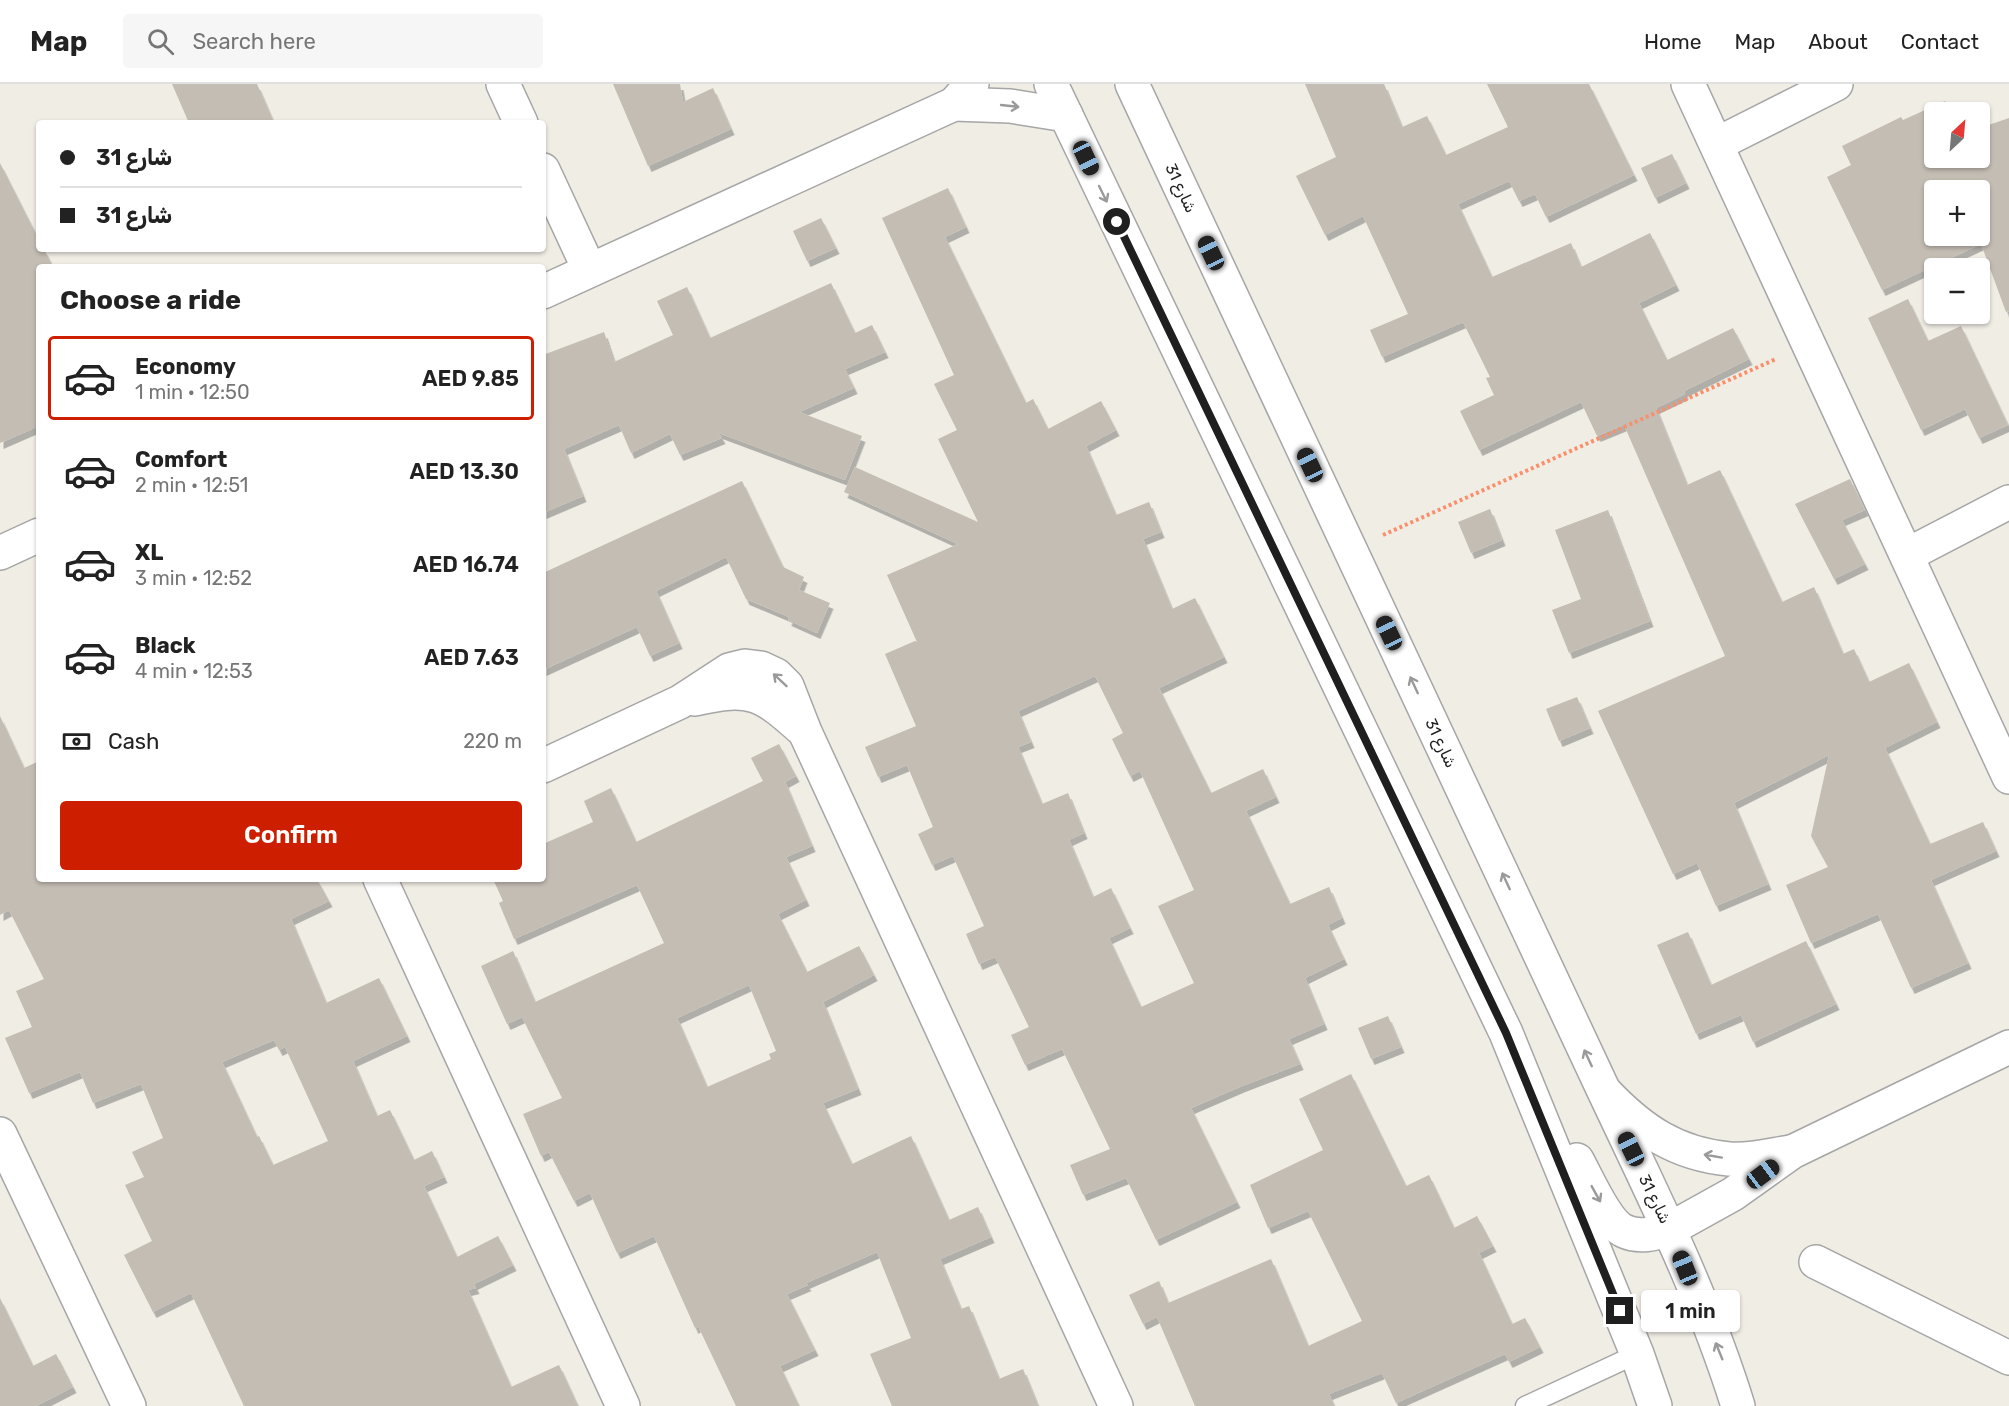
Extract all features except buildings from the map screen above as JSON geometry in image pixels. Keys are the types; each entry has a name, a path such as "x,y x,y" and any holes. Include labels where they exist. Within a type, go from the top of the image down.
{"street":[{"path":"503,84 520,120"},
{"path":"1051,84 1506,1033 1638,1354 1655,1406"},
{"name":"شارع 31","path":"1132,84 1670,1228 1725,1365 1738,1406"},
{"path":"1688,84 2009,777"},
{"path":"1717,144 1836,84"},
{"path":"546,291 963,94 1010,106 1066,115"},
{"path":"546,176 590,269"},
{"path":"1907,555 2009,502"},
{"path":"0,553 36,536"},
{"path":"546,765 680,702 729,670 745,666 761,668 776,675 787,686 805,732 1116,1406"},
{"path":"381,882 624,1406"},
{"path":"1506,1033 1613,1222 1624,1231 1651,1235 1670,1228 1733,1194 1792,1152 2009,1047"},
{"path":"1603,1089 1628,1117 1659,1139 1694,1153 1731,1160 1792,1152"},
{"path":"0,1134 129,1406"},
{"path":"1816,1262 2009,1358"}],"lane":[{"path":"1525,1406 1638,1354"}],"path":[{"path":"1350,549 1809,344"}],"route":[{"path":"1117,222 1506,1033 1620,1311"}]}
